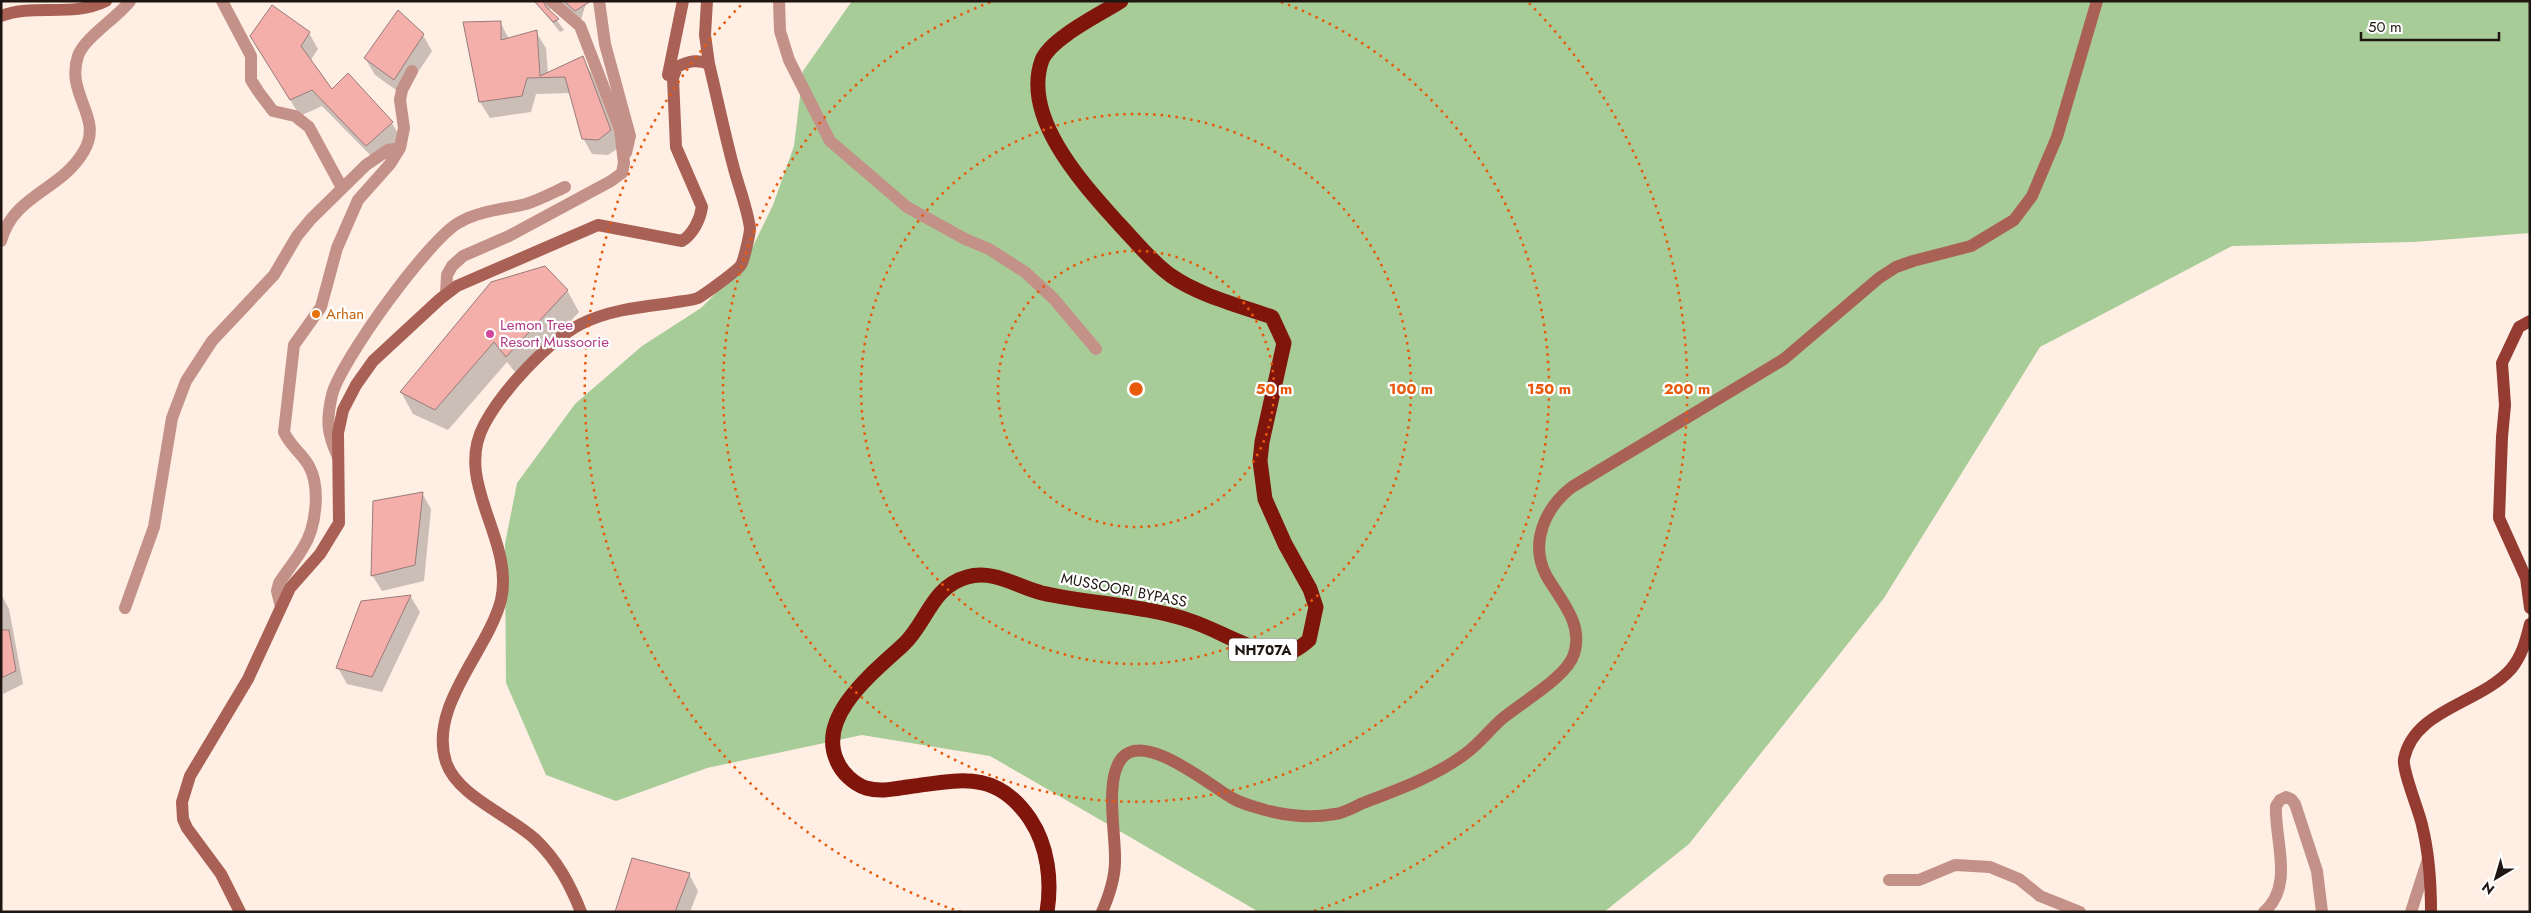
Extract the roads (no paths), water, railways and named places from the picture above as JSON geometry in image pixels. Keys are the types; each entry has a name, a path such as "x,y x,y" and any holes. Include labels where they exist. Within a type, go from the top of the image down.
{"highway":[{"name":"MUSSOORI BYPASS","path":"1047,912 1050,896 1045,853 1035,828 1020,806 1006,792 988,784 964,780 887,790 866,788 846,774 834,755 833,737 837,721 852,695 906,643 940,592 968,576 989,575 1041,592 1146,610 1192,622 1239,644 1279,654 1295,651 1310,640 1316,607 1310,589 1285,544 1266,499 1260,461 1262,442 1284,343 1272,318 1214,298 1171,276 1151,259 1067,164 1048,127 1038,92 1042,59 1062,39 1121,1"}],"main road":[{"path":"2530,321 2519,327 2502,363 2506,405 2502,437 2499,518 2526,578 2530,608"},
{"path":"2431,912 2428,859 2422,825 2403,762 2407,746 2416,731 2494,685 2511,669 2520,656 2530,624"}],"street":[{"path":"1,16 15,13 87,9 106,1"},
{"path":"1,241 8,222 14,213 63,175 76,162 88,144 91,134 90,122 76,90 75,77 79,55 130,1"},
{"path":"222,1 251,56 251,80 258,91 273,111 295,116 309,128 341,186"},
{"path":"551,1 580,26 620,130 624,163"},
{"path":"446,294 447,274 452,266 463,256 509,236 611,182 622,173 630,136 605,44 599,1"},
{"path":"674,109 668,80 683,1"},
{"path":"581,912 569,882 551,857 534,838 465,789 451,775 442,746 452,700 492,622 501,600 502,579 500,561 474,470 474,453 483,426 520,377 553,342 579,325 605,313 697,298 741,266 750,230 709,64 705,35 707,1"},
{"path":"779,1 780,31 789,60 830,141 907,207 965,240 989,249 1026,272 1054,299 1096,349"},
{"path":"1102,912 1111,891 1115,862 1113,794 1116,772 1120,759 1128,752 1138,749 1159,754 1235,800 1268,811 1305,816 1336,814 1390,793 1446,766 1465,754 1502,719 1563,670 1573,657 1577,641 1575,622 1545,572 1540,550 1541,532 1546,514 1557,499 1572,487 1784,359 1896,267 1971,246 2014,220 2032,196 2043,174 2057,137 2097,1"},
{"path":"240,912 221,874 187,828 183,819 182,802 190,776 248,679 290,588 320,554 339,523 338,433 342,418 356,385 373,361 446,294 470,280 598,225 682,241 689,236 701,216 702,207 676,147 674,78 677,67 689,61 700,60 709,64"},
{"path":"281,607 277,591 279,583 308,539 315,494 310,468 288,443 284,432 294,345 321,307 337,248 358,200 390,164 400,148 404,128 400,100 402,90 412,71"},
{"path":"126,608 154,527 172,418 186,381 212,341 263,289 283,262 297,236 341,186 380,154 400,148"},
{"path":"338,458 329,436 328,426 332,394 337,379 376,319 440,237 460,222 529,203 565,187"},
{"path":"2264,912 2274,899 2279,887 2281,861 2276,806 2280,800 2286,797 2295,804 2318,871 2322,912"},
{"path":"2411,912 2428,859"},
{"path":"1890,880 1919,880 1955,865 1990,867 2019,879 2040,896 2080,912"}],"place":[{"name":"Arhan","path":"316,314"},
{"name":"Lemon Tree Resort Mussoorie","path":"490,334"}]}
